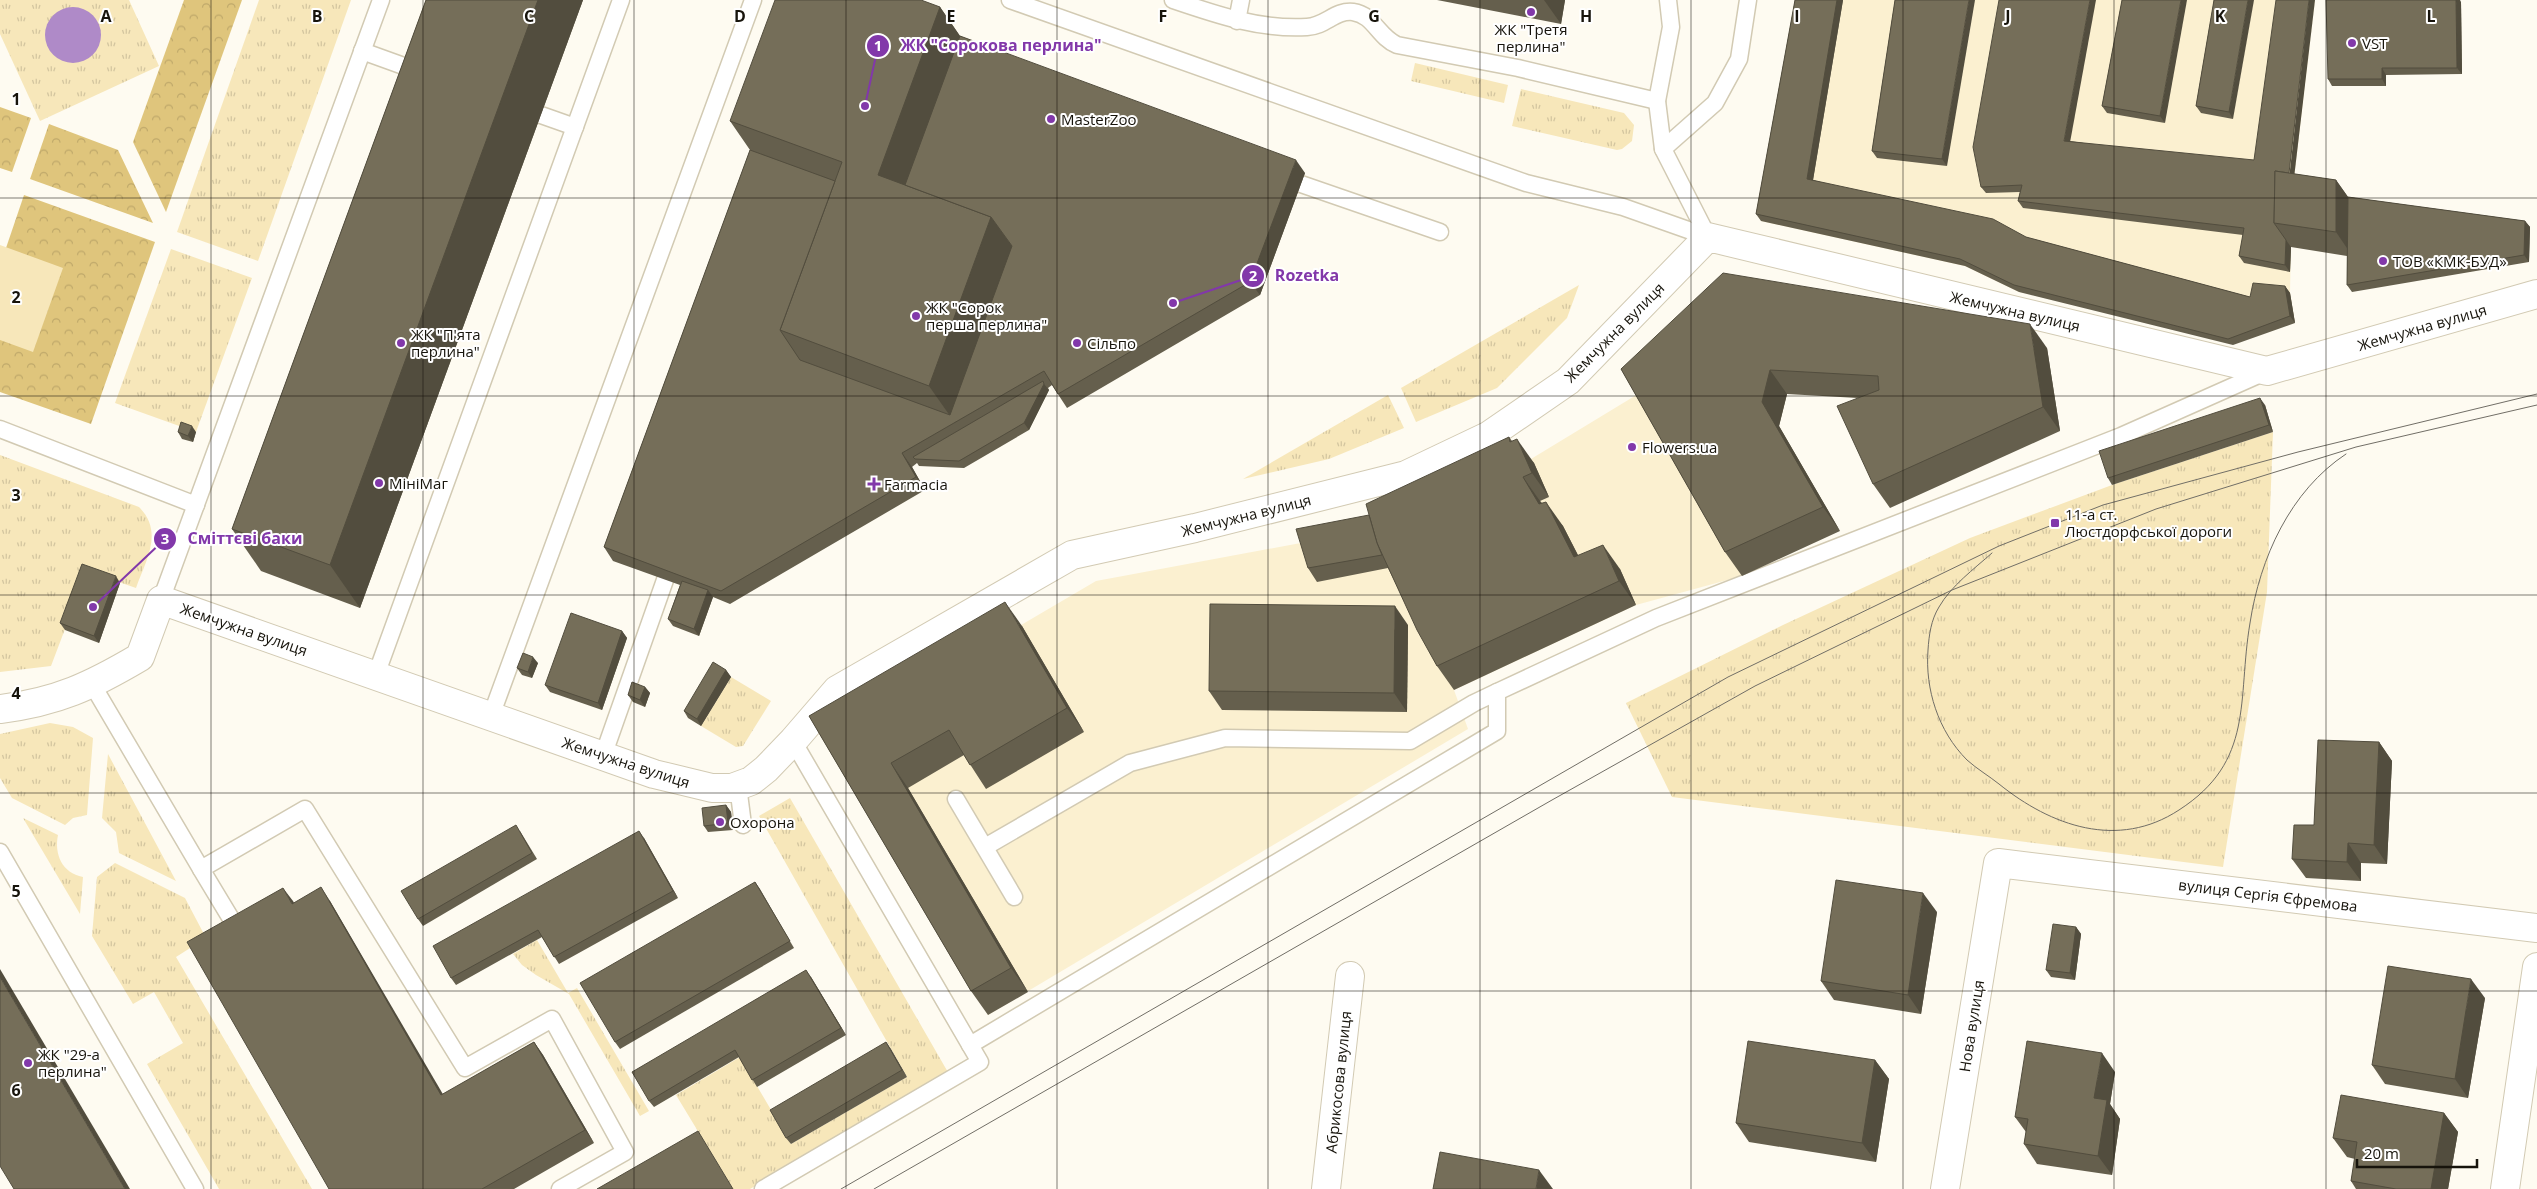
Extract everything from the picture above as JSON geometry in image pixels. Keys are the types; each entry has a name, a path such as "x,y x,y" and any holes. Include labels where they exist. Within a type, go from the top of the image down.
{"street":[{"name":"Жемчужна вулиця","path":"0,709 31,705 82,690 140,657 161,600 654,774 712,788 738,786 751,781 766,769 837,690 1072,554 1195,528 1406,475 1488,436 1568,381 1708,237 2267,371 2537,294"},
{"name":"вулиця Сергія Єфремова","path":"1998,863 2537,928"},
{"name":"Нова вулиця","path":"1945,1189 1998,863"},
{"path":"2505,1189 2537,967"},
{"name":"Абрикосова вулиця","path":"1326,1189 1350,976"}],"lane":[{"path":"161,600 380,0"},
{"path":"376,675 621,0"},
{"path":"491,716 753,0"},
{"path":"1010,0 1526,183 1623,207 1708,237"},
{"path":"1173,0 1237,21 1305,28 1319,26 1342,12 1352,12 1369,19 1381,35 1398,45 1518,68 1657,101"},
{"path":"1237,21 1241,0"},
{"path":"1668,0 1671,27 1657,101 1663,149 1708,237"},
{"path":"1663,149 1715,103 1739,59 1748,0"},
{"path":"362,52 442,80"},
{"path":"541,116 575,127"},
{"path":"1301,184 1440,232"},
{"path":"985,847 1130,763 1226,738 1410,741 1474,702 1656,618 2112,439 2267,371"},
{"path":"0,429 196,505"},
{"path":"603,756 665,580"},
{"path":"92,684 239,932"},
{"path":"975,1042 1497,731 1497,692"},
{"path":"763,1189 980,1062 975,1042 797,736"},
{"path":"738,786 743,825"},
{"path":"956,799 1014,897"},
{"path":"201,869 305,809 465,1068 552,1019 626,1152 560,1189"},
{"path":"0,852 195,1189"}],"shaded area":[{"path":"1801,0 2315,0 2292,195 2290,293 2295,323 2019,292 1965,266 1761,221"},
{"path":"73,7 93,15 101,35 93,55 73,63 53,55 45,35 53,15"},
{"path":"1638,394 1742,576 1636,605 1454,690 1468,729 988,1015 826,740 1096,581 1306,542 1526,462"}],"green space":[{"path":"0,0 129,0 159,66 40,121 0,34"},
{"path":"184,0 242,0 166,212 133,142"},
{"path":"259,0 351,0 258,261 177,232"},
{"path":"1415,63 1508,85 1504,103 1411,81"},
{"path":"1521,89 1624,113 1634,125 1632,141 1622,149 1617,150 1512,126"},
{"path":"0,107 31,118 12,172 0,168"},
{"path":"49,124 118,150 153,223 30,179"},
{"path":"24,195 155,242 91,424 0,392 0,340 6,248"},
{"path":"0,245 63,268 33,352 0,340"},
{"path":"171,249 252,278 196,432 115,403"},
{"path":"1579,285 1567,318 1497,388 1416,422 1401,388"},
{"path":"1388,395 1404,428 1329,459 1243,479"},
{"path":"2273,432 2267,592 2223,867 1672,797 1626,703 1783,625 1970,538 2112,485"},
{"path":"0,455 139,507 150,526 151,546 136,588 87,571 51,666 0,672"},
{"path":"731,677 771,701 743,746 736,747 701,726"},
{"path":"50,723 73,727 93,738 87,815 73,818 65,825 12,798 0,778 0,734"},
{"path":"108,754 176,881 119,853 116,832 102,818"},
{"path":"790,798 949,1074 750,1189 733,1189 676,1095 740,1057 791,1144 907,1077 759,816"},
{"path":"23,818 58,835 57,849 61,862 70,871 83,877 80,914"},
{"path":"115,863 185,898 206,938 176,957 312,1189 219,1189 147,1064 183,1043 154,992 133,1004 92,936 97,877"},
{"path":"537,940 568,993 577,988 649,1111 640,1116 569,994 522,965 513,954"}],"building":[{"path":"426,0 538,0 330,565 232,529"},
{"path":"775,0 921,0 940,7 878,175 991,217 929,386 780,330 842,162 730,121"},
{"path":"1795,0 1837,0 1807,179 1993,219 2026,237 2250,297 2253,283 2285,286 2290,316 2228,339 2014,285 1960,259 1756,214"},
{"path":"1895,0 1969,0 1942,159 1872,151"},
{"path":"1999,0 2090,0 2064,141 2254,160 2276,0 2309,0 2289,173 2275,171 2274,223 2286,240 2285,265 2239,256 2244,228 2018,201 2022,185 1981,187 1973,147"},
{"path":"2122,0 2181,0 2160,116 2102,106"},
{"path":"2214,0 2248,0 2229,112 2196,106"},
{"path":"2326,0 2456,0 2457,68 2382,68 2382,79 2328,79"},
{"path":"960,36 1296,160 1250,282 1058,394 1044,371 902,453 916,477 721,591 604,547 750,150 835,181 780,330 800,360 950,415 1012,246 991,217 905,185"},
{"path":"2275,171 2336,180 2336,232 2274,223"},
{"path":"2348,197 2525,221 2524,255 2347,285"},
{"path":"1723,273 2030,324 2043,407 1873,484 1837,406 1879,390 1878,376 1770,370 1762,402 1823,507 1725,552 1621,369"},
{"path":"1043,381 1044,384 1024,423 959,461 915,459 913,457"},
{"path":"2260,398 2269,425 2108,478 2099,451"},
{"path":"181,422 192,426 188,436 178,432"},
{"path":"1509,437 1510,442 1517,439 1532,473 1523,477 1539,504 1546,502 1574,557 1603,545 1619,581 1437,666 1417,630 1377,543 1366,504"},
{"path":"1369,515 1382,555 1308,568 1296,529"},
{"path":"82,564 116,576 94,636 60,623"},
{"path":"682,581 708,590 694,629 668,619"},
{"path":"1005,602 1067,708 970,765 949,730 891,763 1011,968 971,991 809,716"},
{"path":"1210,604 1395,606 1394,693 1209,691"},
{"path":"571,613 622,631 598,703 545,685"},
{"path":"523,653 533,657 528,672 517,668"},
{"path":"713,662 726,670 697,719 684,711"},
{"path":"632,682 645,687 640,700 628,695"},
{"path":"2318,740 2379,742 2374,845 2348,843 2347,862 2292,859 2294,825 2314,825"},
{"path":"726,805 728,823 704,826 702,808"},
{"path":"516,825 532,853 418,919 401,891"},
{"path":"639,831 673,891 554,957 538,930 451,978 433,946"},
{"path":"1836,880 1923,893 1908,995 1821,981"},
{"path":"755,882 790,941 615,1042 580,983"},
{"path":"321,887 441,1095 534,1042 585,1130 482,1189 329,1189 187,942 283,888 292,904"},
{"path":"2053,924 2076,927 2070,973 2046,970"},
{"path":"2388,966 2471,979 2455,1079 2372,1065"},
{"path":"806,970 841,1028 752,1080 735,1050 649,1101 632,1072"},
{"name":"ЖК \"29-а перлина\"","path":"0,977 125,1189 14,1189 0,1166"},
{"path":"1748,1041 1875,1060 1862,1143 1736,1123"},
{"path":"2027,1041 2102,1053 2094,1098 2107,1100 2098,1156 2024,1144 2028,1119 2015,1117"},
{"path":"886,1042 902,1070 786,1138 770,1110"},
{"path":"2341,1095 2444,1113 2431,1189 2396,1189 2351,1181 2357,1142 2333,1138"},
{"path":"698,1131 733,1189 597,1189"},
{"path":"1440,1152 1539,1170 1536,1189 1433,1189"}],"tram line":[{"path":"841,1189 1728,677 1999,546 2103,505 2298,452 2537,394"},
{"path":"874,1189 1552,800 1755,686 1952,590 2156,509 2356,447 2537,405"},
{"path":"1992,553 1950,592 1939,607 1932,622 1928,650 1929,680 1931,694 1941,723 1957,749 1967,760 2019,799 2040,811 2086,828 2132,829 2156,822 2179,810 2203,791 2220,771 2231,750 2238,727 2250,623 2261,574 2270,551 2281,528 2309,487 2326,469 2346,454"}],"place":[{"name":"ЖК \"Третя перлина\"","path":"1531,12"},
{"name":"VST","path":"2352,43"},
{"name":"ЖК \"Сорокова перлина\"","path":"865,106"},
{"name":"MasterZoo","path":"1051,119"},
{"name":"ТОВ «КМК-БУД»","path":"2383,261"},
{"name":"Rozetka","path":"1173,303"},
{"name":"ЖК \"Сорок перша перлина\"","path":"916,316"},
{"name":"ЖК \"П'ята перлина\"","path":"401,343"},
{"name":"Сільпо","path":"1077,343"},
{"name":"Flowers.ua","path":"1632,447"},
{"name":"МініМаг","path":"379,483"},
{"name":"Farmacia","path":"874,484"},
{"name":"11-а ст. Люстдорфської дороги","path":"2055,523"},
{"name":"Сміттєві баки","path":"93,607"},
{"name":"Охорона","path":"720,822"},
{"name":"ЖК \"29-а перлина\"","path":"28,1063"}]}
